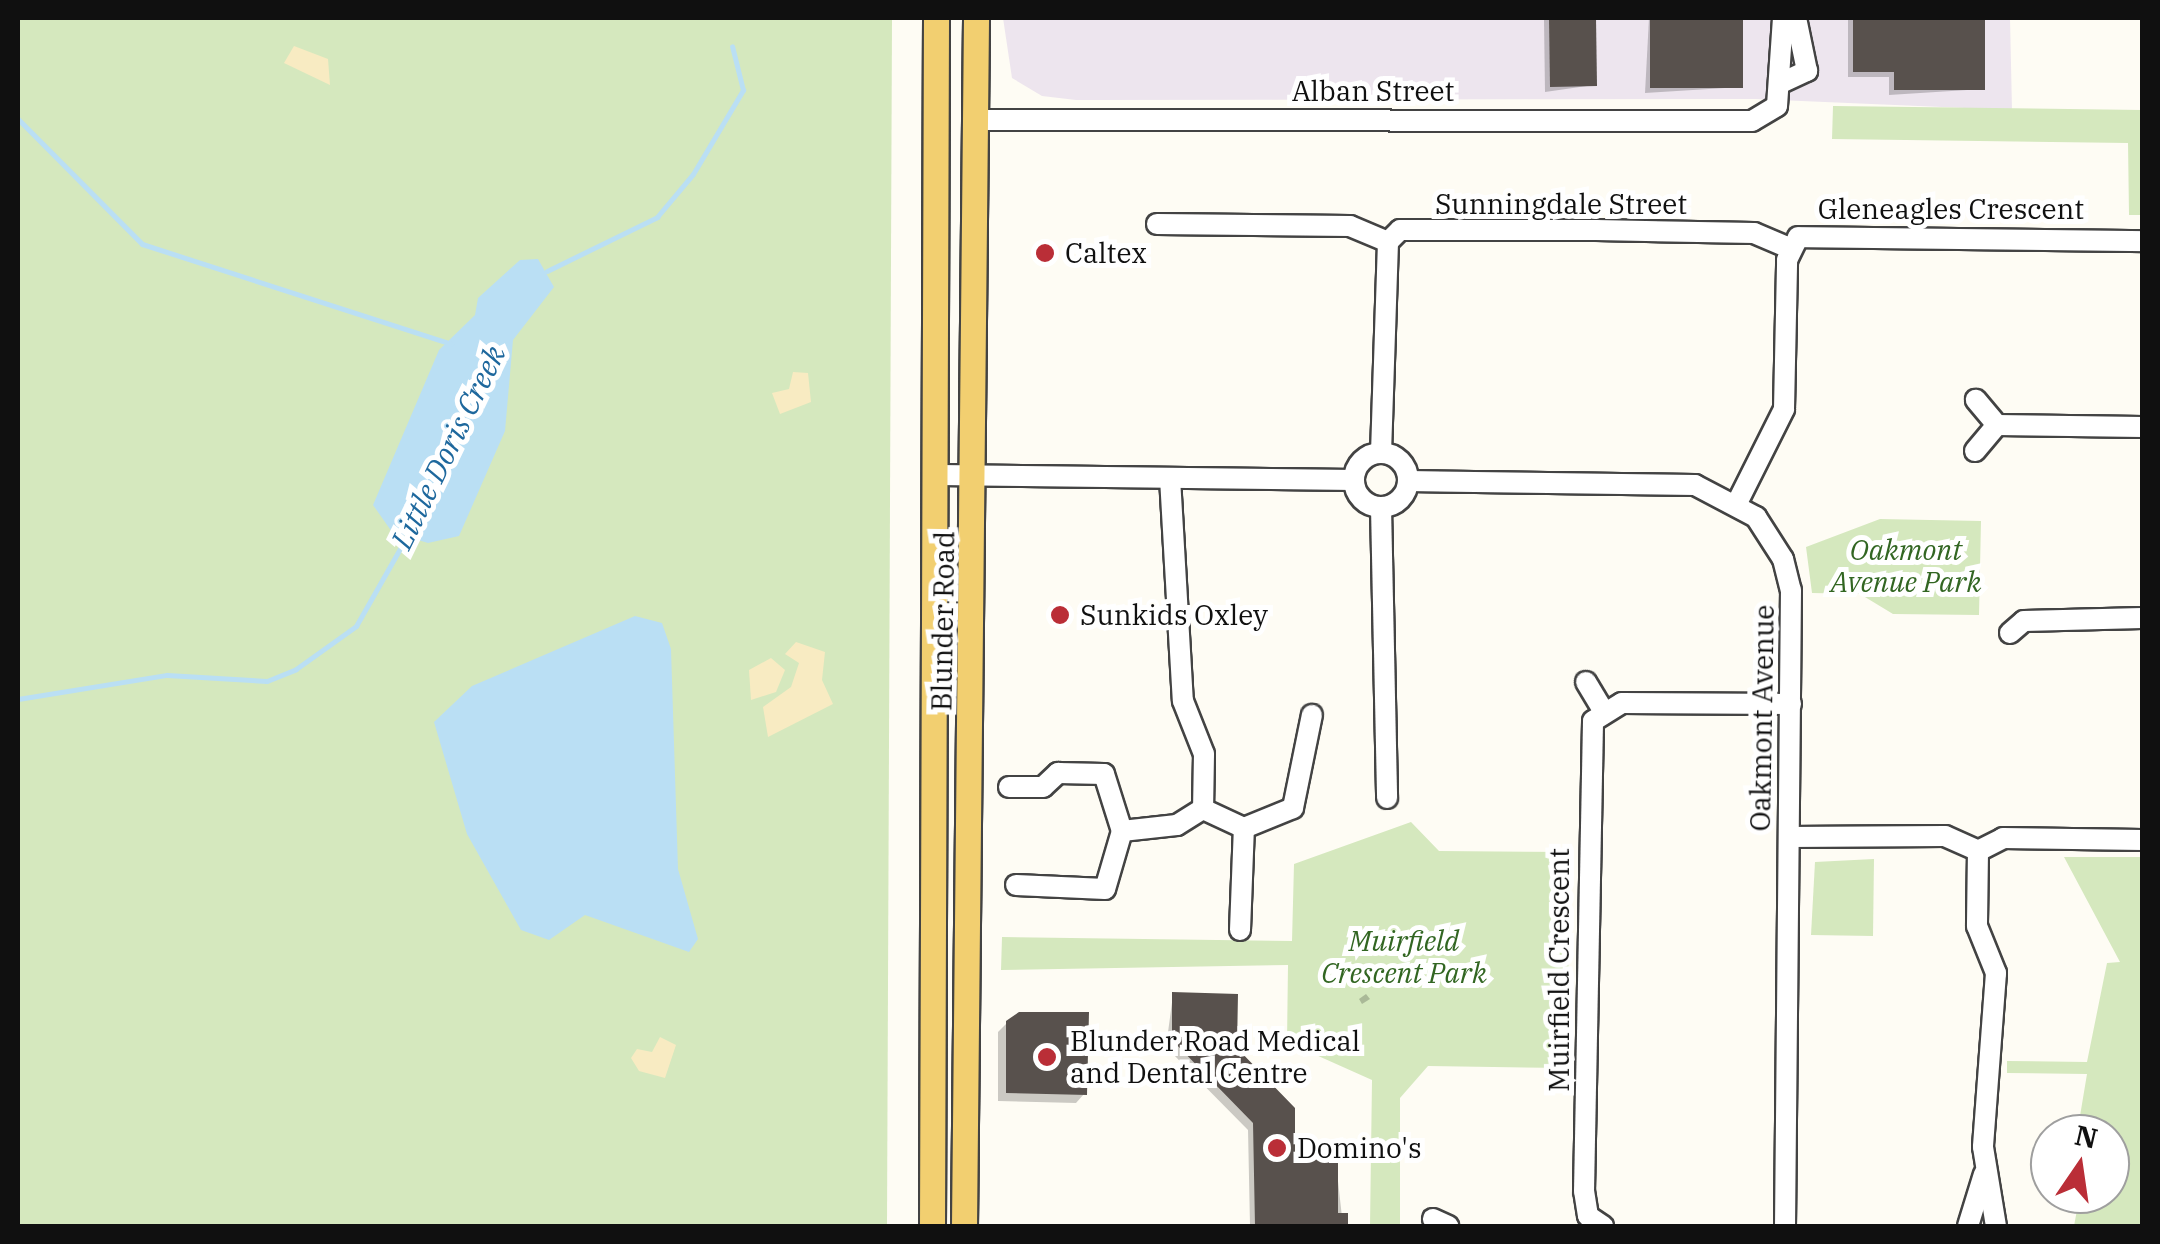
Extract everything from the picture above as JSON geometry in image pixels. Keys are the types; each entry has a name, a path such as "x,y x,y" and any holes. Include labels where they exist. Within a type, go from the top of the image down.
{"main road":[{"name":"Blunder Road","path":"932,1226 940,475 936,18"},
{"name":"Blunder Road","path":"964,1226 976,475 976,18"}],"street":[{"path":"1783,18 1782,82 1807,71 1796,18"},
{"name":"Alban Street","path":"978,120 1768,118 1782,82"},
{"path":"1157,224 1350,226 1388,242 1381,452"},
{"name":"Sunningdale Street","path":"1388,242 1400,230 1616,230 1754,233 1790,248"},
{"name":"Gleneagles Crescent","path":"1738,502 1784,409 1790,248 1814,232 2142,241"},
{"path":"1976,400 1997,425 2142,427"},
{"path":"1975,451 1997,425"},
{"path":"1354,480 1364,458 1381,452 1397,458 1408,481"},
{"path":"940,475 1354,480"},
{"path":"1170,478 1182,701 1199,730 1203,809"},
{"path":"1354,480 1365,502 1381,507 1397,502 1408,481"},
{"path":"1408,481 1675,483 1738,502"},
{"name":"Oakmont Avenue","path":"1738,502 1772,538 1788,572 1791,704 1784,1226"},
{"path":"1381,507 1387,798"},
{"path":"2010,633 2024,620 2142,618"},
{"path":"1586,682 1603,710 1791,704"},
{"name":"Muirfield Crescent","path":"1587,1223 1583,966 1590,743 1603,710"},
{"path":"1203,809 1244,828 1293,808 1312,715"},
{"path":"1009,788 1043,787 1058,773 1104,774 1122,831 1105,888 1016,885"},
{"path":"1122,831 1176,825 1203,809"},
{"path":"1240,930 1244,828"},
{"path":"1789,837 1945,836 1978,851"},
{"path":"1978,851 2003,838 2142,840"},
{"path":"1978,851 1977,926 1997,987 1986,1167 1996,1226"},
{"path":"1968,1226 1986,1167"}],"shaded area":[{"path":"1003,18 2010,18 2012,110 1755,99 1076,100 1042,96 1012,78"}],"green space":[{"path":"18,18 892,18 887,1226 18,1226"},
{"path":"1833,106 2142,110 2142,215 2129,215 2128,143 1832,139"},
{"name":"Oakmont Avenue Park","path":"1880,519 1981,521 1979,615 1893,614 1860,594 1812,593 1806,547"},
{"name":"Muirfield Crescent Park","path":"1411,822 1439,851 1570,852 1567,1068 1428,1066 1400,1098 1400,1226 1370,1226 1372,1080 1287,1042 1288,965 1001,970 1002,937 1292,941 1294,864"},
{"path":"2064,857 2142,857 2142,1226 2074,1226 2076,1214 2130,1214 2130,1114 2080,1114 2087,1074 2007,1073 2007,1061 2087,1062 2107,963 2120,962"},
{"path":"1874,859 1873,936 1811,935 1815,862"}],"sand":[{"path":"294,46 328,59 330,85 284,63"},
{"path":"793,372 808,373 811,402 780,414 772,393 789,389"},
{"path":"796,642 825,652 822,680 833,704 768,737 763,707 791,687 799,663 785,654"},
{"path":"771,658 785,670 776,692 751,700 749,670"},
{"path":"660,1037 676,1045 665,1078 639,1071 631,1058 637,1049 652,1052"}],"water":[{"path":"538,259 554,287 513,340 505,431 459,536 428,543 392,532 373,505 439,350 475,315 478,298 520,260"},
{"path":"635,616 662,623 671,649 678,869 698,939 689,952 585,915 549,940 521,930 467,834 434,722 472,686"}],"building":[{"path":"1549,18 1596,18 1597,86 1550,87"},
{"path":"1650,18 1743,18 1743,88 1650,88"},
{"path":"1853,18 1985,18 1985,90 1894,90 1894,72 1853,72"},
{"path":"1172,992 1238,994 1237,1048 1295,1108 1295,1158 1338,1160 1338,1213 1348,1213 1348,1226 1255,1226 1253,1123 1172,1040"},
{"name":"Blunder Road Medical and Dental Centre","path":"1019,1012 1089,1012 1087,1095 1006,1093 1006,1021"}],"waterway":[{"name":"Little Doris Creek","path":"547,271 657,217 693,174 743,90 732,46"},
{"path":"18,119 142,244 451,344"},
{"name":"Little Doris Creek","path":"18,699 167,675 267,681 296,669 356,626 410,531"}],"place":[{"name":"Caltex","path":"1045,253"},
{"name":"Sunkids Oxley","path":"1060,615"},
{"name":"Blunder Road Medical and Dental Centre","path":"1047,1057"},
{"name":"Domino's","path":"1277,1148"}]}
